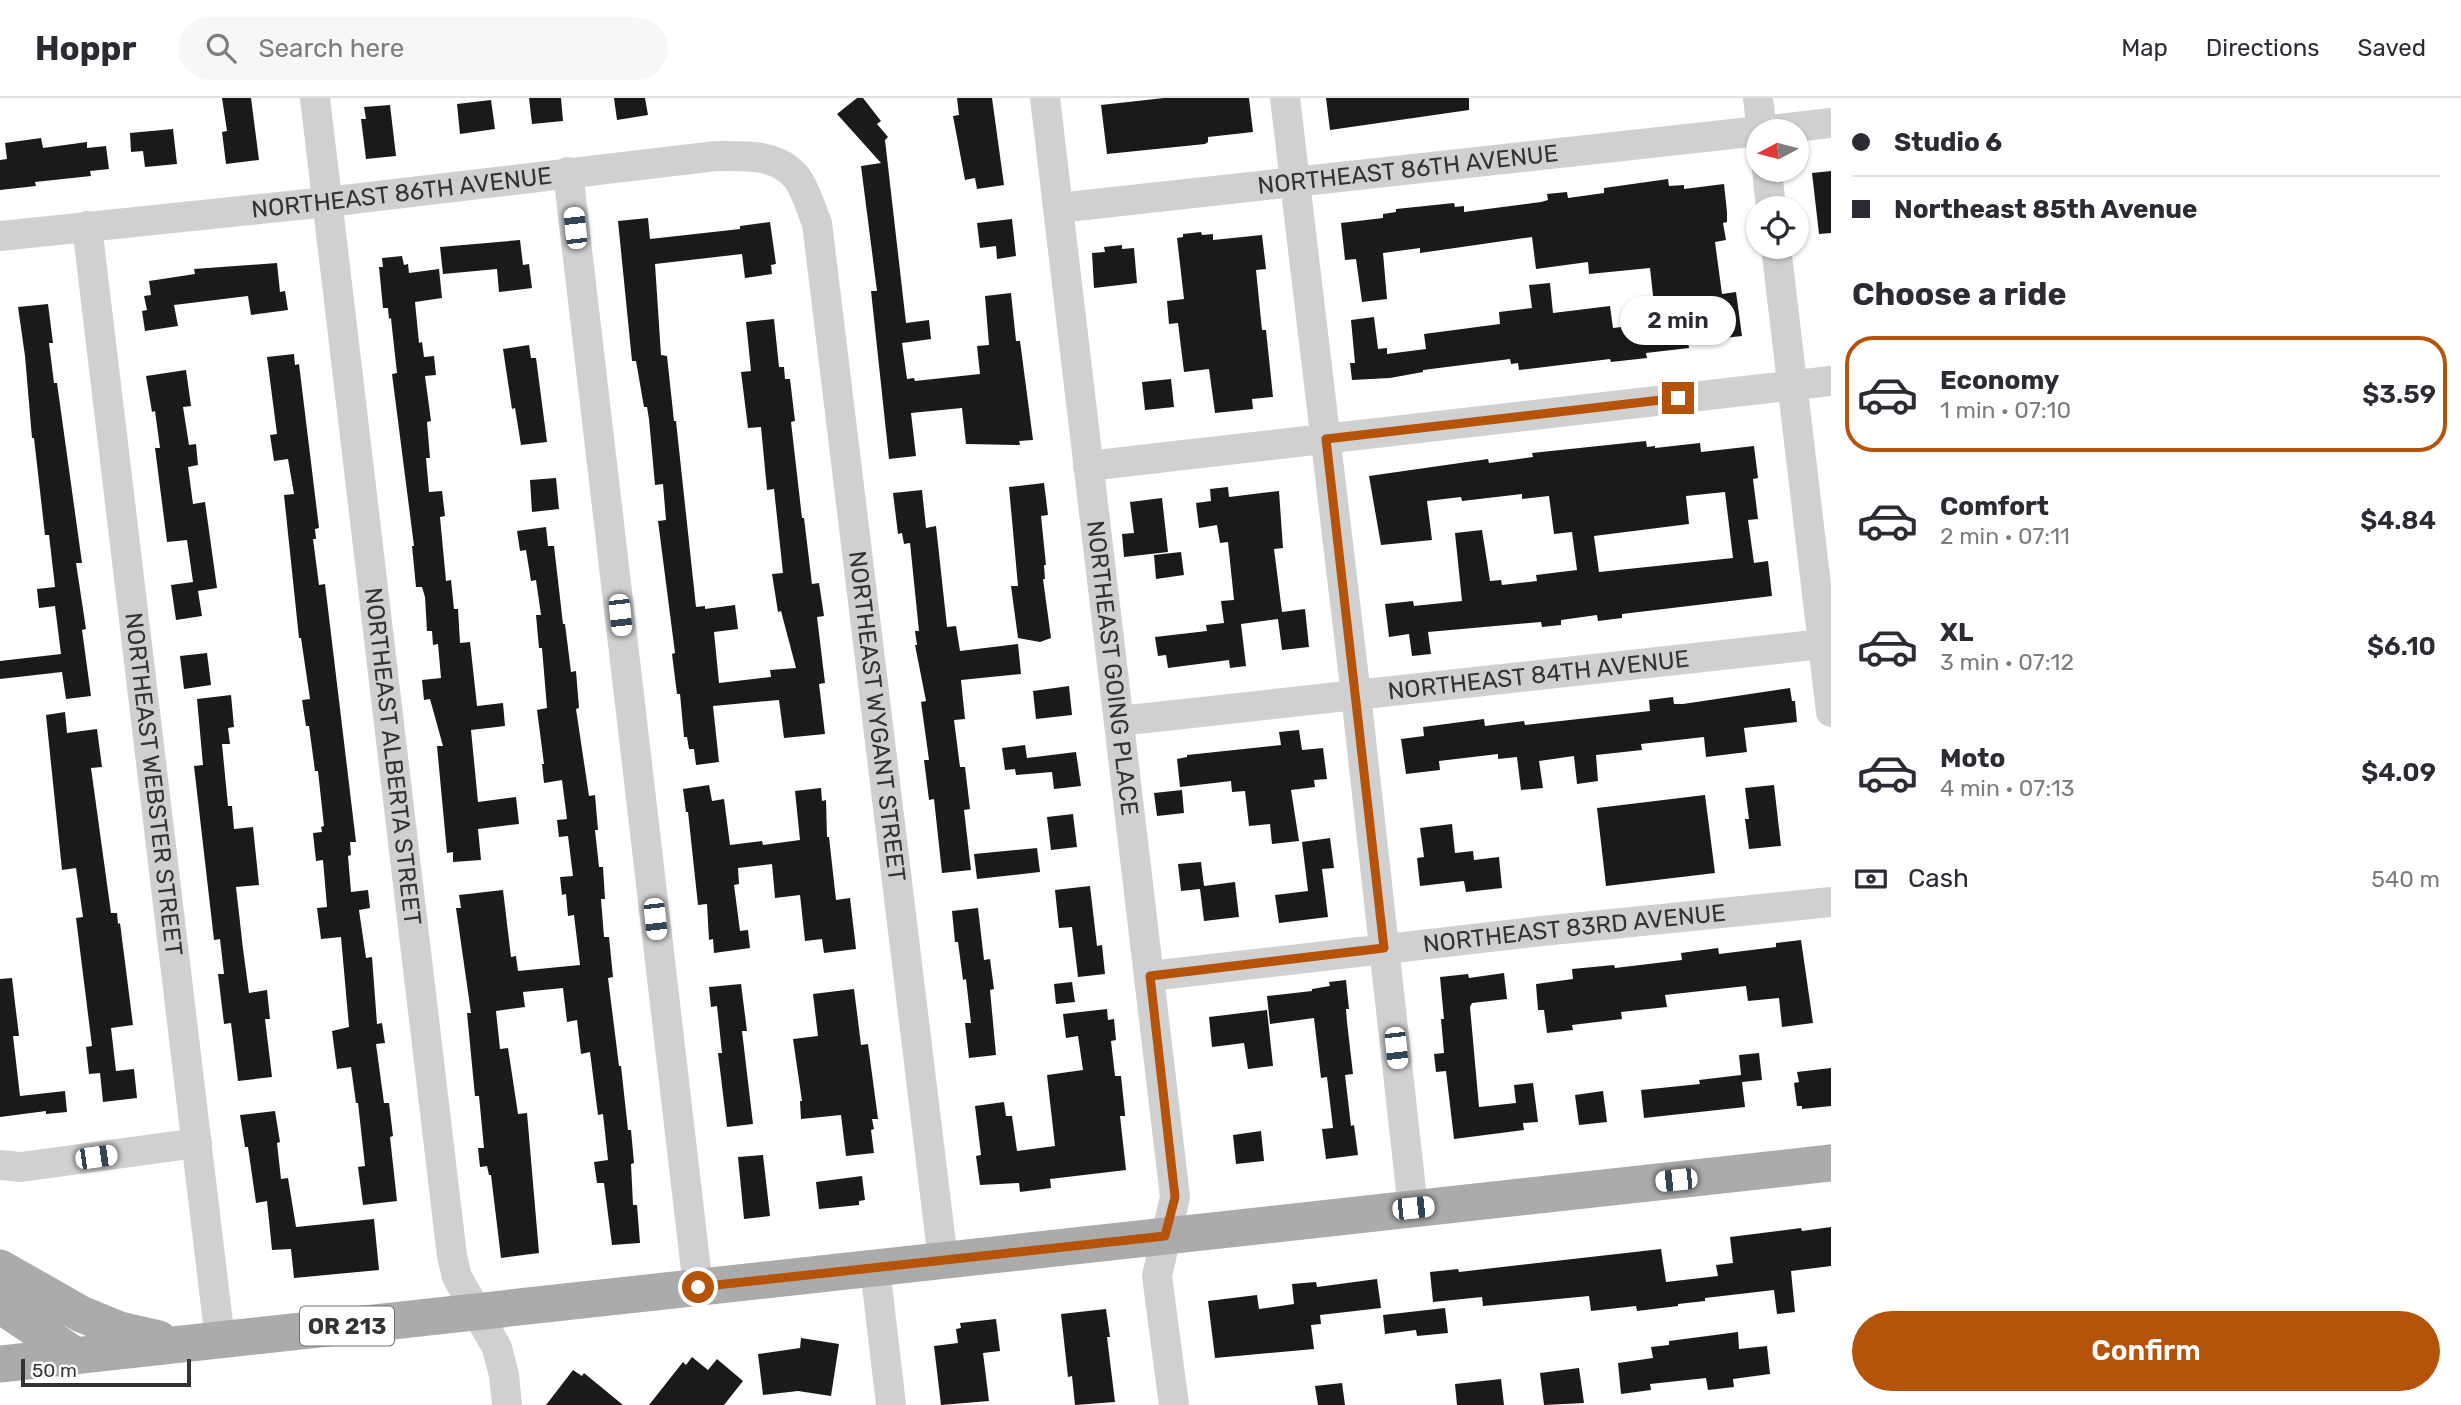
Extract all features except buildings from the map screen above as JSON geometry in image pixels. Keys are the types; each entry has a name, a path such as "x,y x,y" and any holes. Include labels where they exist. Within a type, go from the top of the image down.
{"main road":[{"name":"OR 213","path":"76,1356 1831,1163"},
{"name":"OR 213","path":"0,1268 81,1314 120,1330 177,1344"},
{"path":"0,1305 76,1356"},
{"path":"0,1364 76,1356"}],"street":[{"name":"NORTHEAST ALBERTA STREET","path":"315,98 452,1256 457,1277 497,1348 504,1375 507,1405"},
{"name":"NORTHEAST GOING PLACE","path":"1045,98 1175,1197 1157,1276 1174,1405"},
{"path":"1285,98 1356,695 1413,1208"},
{"path":"1758,98 1760,119"},
{"name":"NORTHEAST 86TH AVENUE","path":"1810,125 1831,123"},
{"name":"NORTHEAST 86TH AVENUE","path":"1058,208 1746,133"},
{"name":"NORTHEAST 86TH AVENUE","path":"0,236 327,202 716,156 760,156 787,169 797,179"},
{"path":"568,172 698,1287"},
{"name":"NORTHEAST WYGANT STREET","path":"797,179 817,223 943,1260"},
{"name":"NORTHEAST WEBSTER STREET","path":"87,226 220,1340"},
{"path":"1777,259 1827,643 1831,712"},
{"path":"1088,466 1831,381"},
{"name":"NORTHEAST 84TH AVENUE","path":"1119,721 1827,643"},
{"name":"NORTHEAST 83RD AVENUE","path":"1150,976 1384,948 1831,902"},
{"path":"0,1165 21,1167 197,1143"},
{"path":"875,1268 891,1405"}],"route":[{"path":"698,1287 1165,1236 1175,1197 1150,976 1384,948 1326,439 1678,398"}]}
